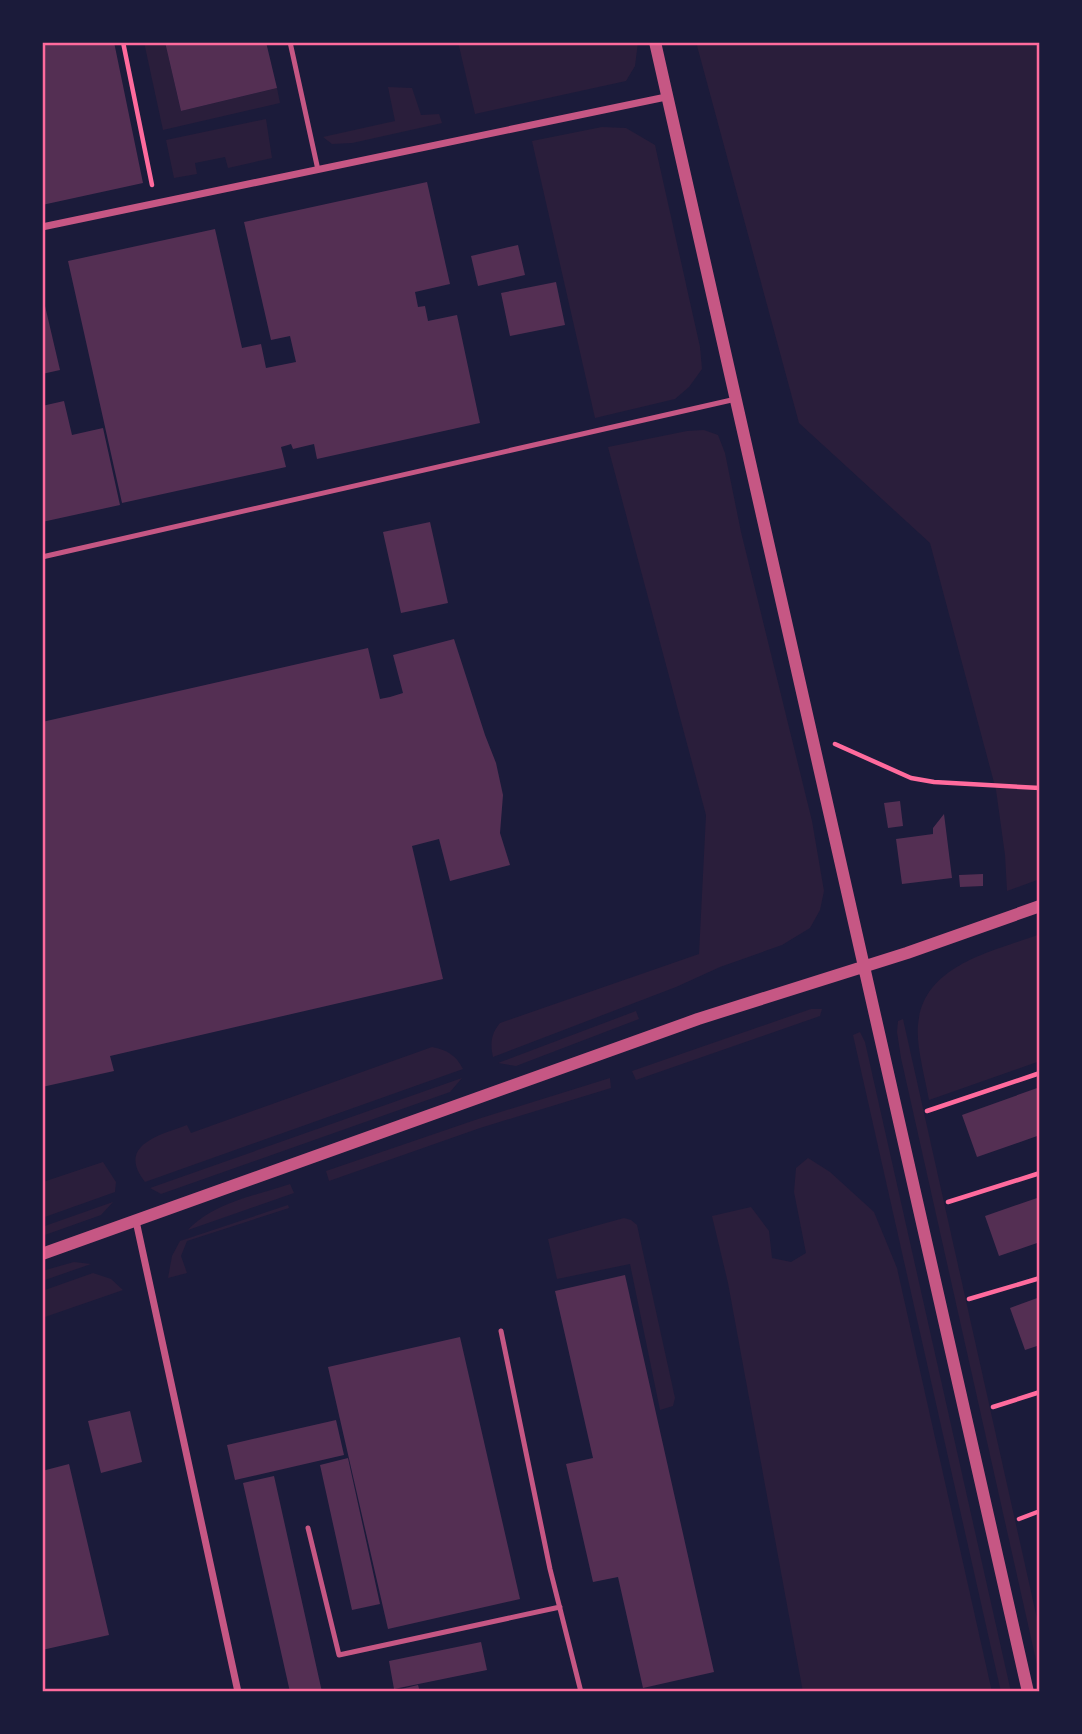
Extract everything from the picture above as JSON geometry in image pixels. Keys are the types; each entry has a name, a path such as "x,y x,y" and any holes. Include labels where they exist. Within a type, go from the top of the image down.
{"street":[{"path":"654,42 813,733 1028,1692"},
{"path":"42,227 666,97"},
{"path":"42,1254 662,1031 1040,906"},
{"path":"136,1221 239,1692"}],"lane":[{"path":"290,42 318,170"},
{"path":"42,556 736,399"},
{"path":"501,1331 560,1607 581,1692"},
{"path":"308,1528 339,1655 560,1607"}],"path":[{"path":"123,42 156,204"},
{"path":"813,733 864,759 911,778 934,782 1040,788"},
{"path":"927,1111 1040,1073"},
{"path":"948,1202 1040,1173"},
{"path":"969,1299 1040,1278"},
{"path":"993,1407 1040,1392"},
{"path":"1019,1519 1040,1511"}],"shaded area":[{"path":"144,42 165,42 181,111 277,88 280,103 163,130"},
{"path":"458,42 638,42 635,66 626,81 475,114"},
{"path":"696,42 1040,42 1040,879 1007,891 996,790 930,543 799,423"},
{"path":"388,87 412,88 421,115 439,114 442,123 352,143 332,144 323,137 395,121"},
{"path":"266,119 272,158 228,168 225,157 195,163 197,174 174,178 166,140"},
{"path":"602,127 626,128 655,145 700,347 702,369 689,387 675,399 595,418 532,141"},
{"path":"704,430 718,435 725,453 741,532 812,821 824,891 820,910 810,928 782,945 493,1057 492,1039 500,1023 699,954 706,815 608,447"},
{"path":"1040,934 1040,1061 929,1100 918,1025 923,1004 933,988 946,974 963,963"},
{"path":"811,1009 822,1009 820,1016 636,1080 632,1071"},
{"path":"636,1011 639,1019 516,1066 498,1063"},
{"path":"903,1019 1040,1632 1040,1678 901,1058 897,1032 898,1021"},
{"path":"860,1032 865,1042 1011,1692 1001,1692 853,1035"},
{"path":"432,1047 450,1054 463,1069 145,1182 137,1169 138,1150 145,1143 165,1133 187,1125 191,1133"},
{"path":"462,1078 450,1092 161,1194 150,1188"},
{"path":"610,1078 611,1088 480,1128 329,1181 326,1171 478,1119"},
{"path":"808,1158 830,1172 874,1212 897,1268 992,1692 803,1692 728,1283 712,1216 751,1207 769,1231 772,1258 791,1262 806,1253 794,1192 796,1168"},
{"path":"103,1162 116,1182 115,1192 42,1218 42,1180 43,1182"},
{"path":"290,1184 294,1193 188,1230 223,1206"},
{"path":"113,1202 101,1215 42,1236 42,1227"},
{"path":"288,1205 289,1208 187,1241 181,1256 187,1273 168,1278 172,1256 180,1241"},
{"path":"624,1218 637,1225 675,1398 673,1406 660,1410 630,1264 557,1279 548,1239"},
{"path":"74,1262 91,1264 42,1281 42,1271"},
{"path":"93,1273 111,1279 123,1290 42,1318 42,1291"}],"building":[{"path":"42,42 114,42 143,183 42,205"},
{"path":"165,42 266,42 277,88 181,111"},
{"path":"427,182 450,284 415,292 418,307 425,306 428,321 457,315 480,423 317,459 314,444 293,449 291,444 281,447 286,467 122,503 68,261 215,229 242,348 261,344 266,368 296,362 290,336 271,340 244,222"},
{"path":"518,245 525,275 478,286 471,256"},
{"path":"556,282 565,325 510,336 501,293"},
{"path":"42,293 60,370 42,374"},
{"path":"64,401 72,435 103,428 120,505 42,522 42,406"},
{"path":"430,522 448,603 401,613 383,532"},
{"path":"454,639 496,763 503,795 500,833 510,865 450,881 439,839 412,846 443,979 110,1056 114,1071 42,1087 42,722 368,648 380,699 390,697 403,693 393,655"},
{"path":"900,801 903,826 888,828 884,803"},
{"path":"944,814 952,878 902,884 896,839 933,834 933,828"},
{"path":"983,874 983,886 960,887 959,875"},
{"path":"1040,1087 1040,1135 977,1157 962,1115"},
{"path":"1040,1197 1040,1242 999,1256 985,1216"},
{"path":"625,1275 714,1672 643,1688 618,1577 593,1582 566,1464 593,1458 555,1291"},
{"path":"1040,1297 1040,1345 1025,1350 1010,1308"},
{"path":"460,1337 520,1599 388,1629 328,1367"},
{"path":"130,1411 142,1462 101,1473 88,1421"},
{"path":"336,1420 344,1455 235,1480 227,1445"},
{"path":"348,1458 380,1604 352,1610 320,1465"},
{"path":"69,1464 109,1635 42,1650 42,1471"},
{"path":"274,1476 322,1692 290,1692 243,1483"},
{"path":"481,1642 487,1670 394,1689 389,1661"},
{"path":"418,1685 420,1692 393,1692 393,1691"}]}
